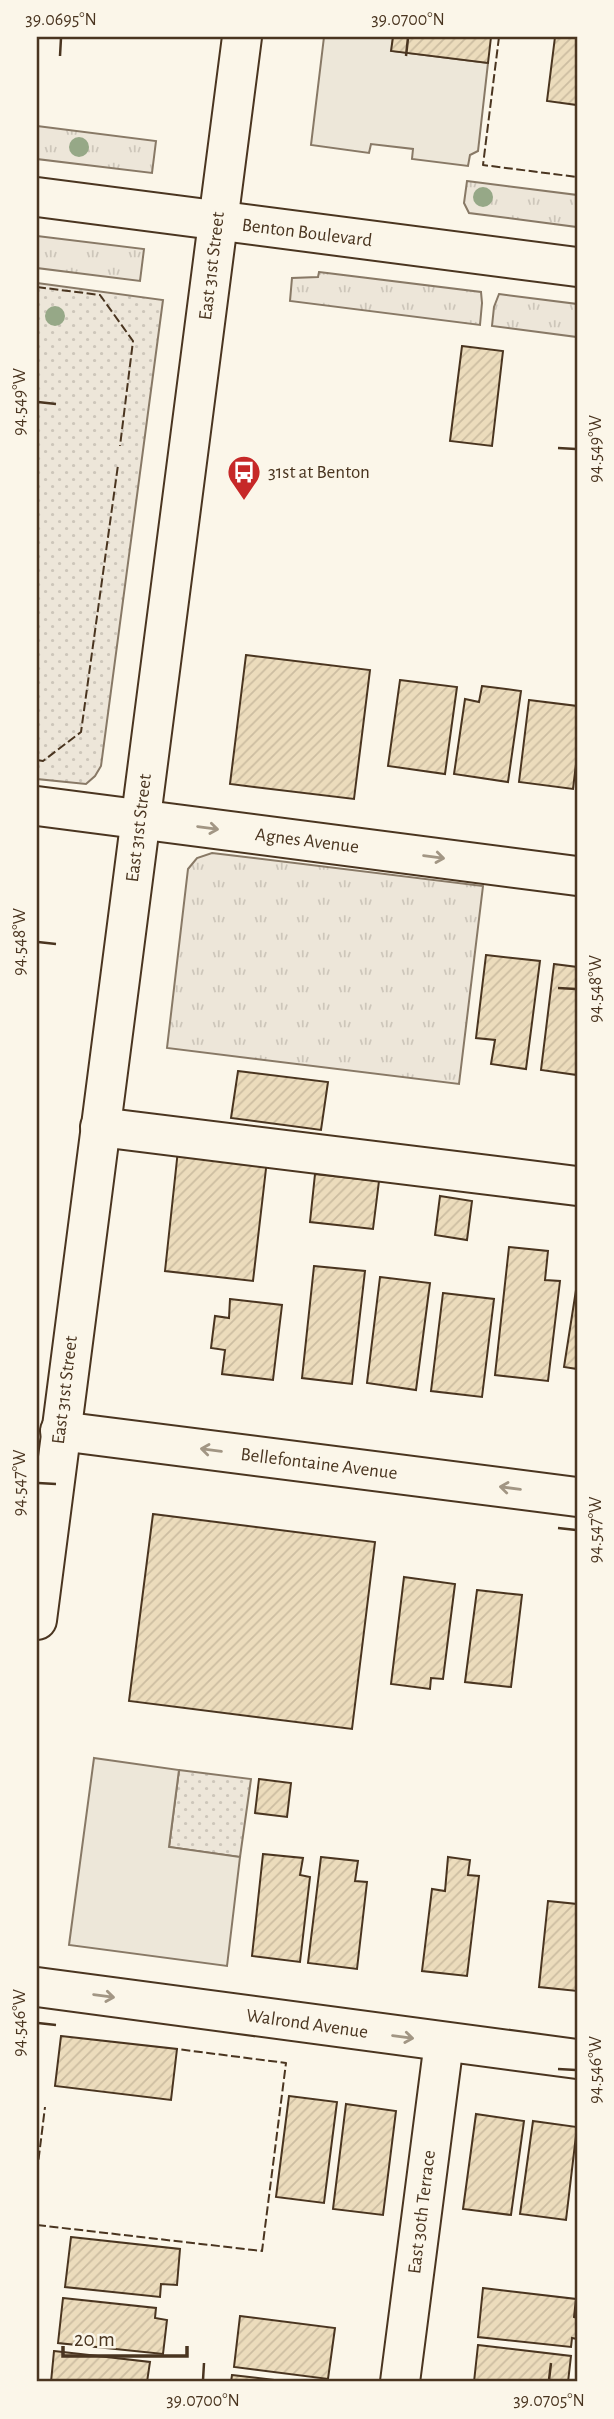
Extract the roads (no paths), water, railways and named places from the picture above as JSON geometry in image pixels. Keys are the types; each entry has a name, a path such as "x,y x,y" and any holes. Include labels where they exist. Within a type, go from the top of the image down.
{"street":[{"name":"East 31st Street","path":"37,1620 242,37"},
{"name":"Benton Boulevard","path":"37,197 577,267"},
{"name":"Agnes Avenue","path":"37,806 577,876"},
{"path":"100,1127 577,1186"},
{"name":"Bellefontaine Avenue","path":"60,1431 577,1497"},
{"name":"Walrond Avenue","path":"37,1987 577,2059"},
{"name":"East 30th Terrace","path":"400,2382 444,2042"}],"place":[{"name":"31st at Benton","path":"244,502"}]}
